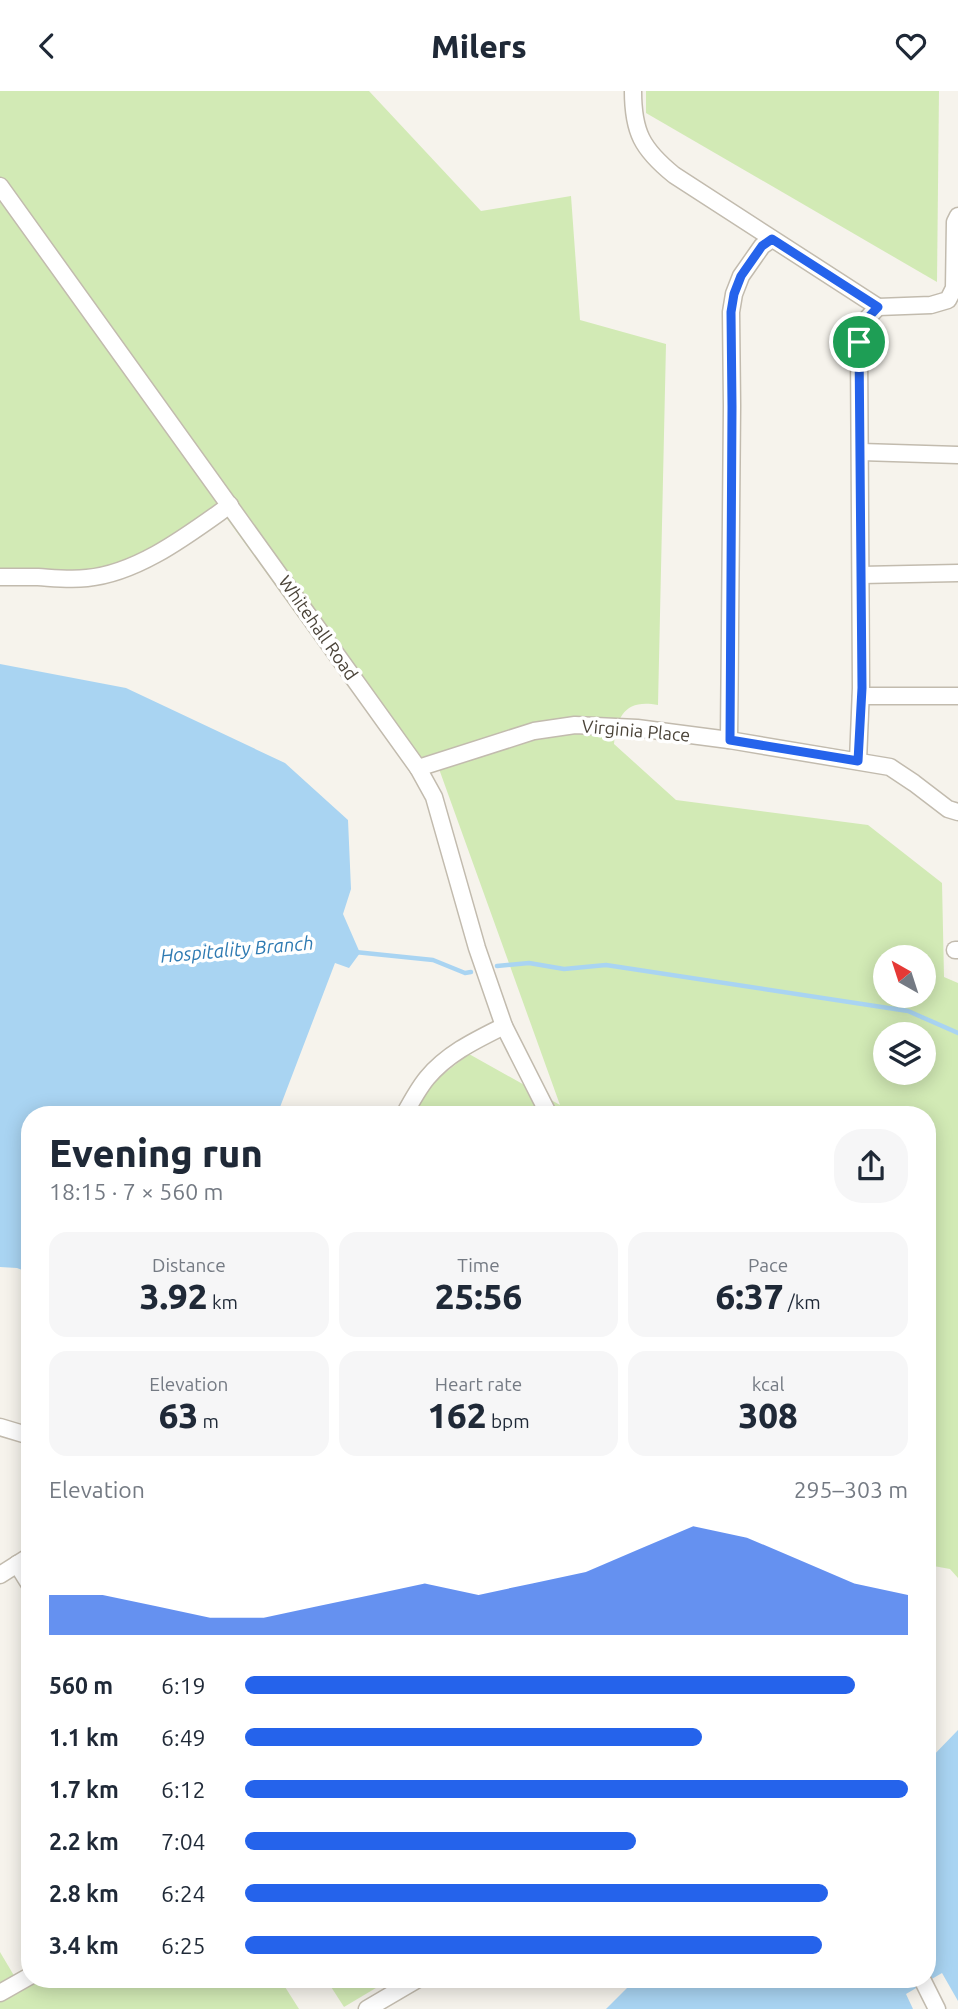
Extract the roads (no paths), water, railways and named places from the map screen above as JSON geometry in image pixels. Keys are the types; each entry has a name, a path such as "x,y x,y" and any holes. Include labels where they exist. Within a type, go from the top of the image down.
{"street":[{"path":"633,91 633,114 638,130 656,160 674,175 878,307 931,305 948,300 954,288 958,216"},
{"name":"Whitehall Road","path":"0,186 418,768 434,797 477,948 504,1027 544,1106"},
{"path":"730,740 731,312 741,276 762,246 772,239"},
{"path":"858,761 862,575 859,342 863,323 878,307"},
{"path":"861,451 958,456"},
{"path":"0,577 73,580 108,574 172,546 230,505"},
{"path":"862,575 958,573"},
{"path":"861,696 958,696"},
{"name":"Virginia Place","path":"418,768 534,731 575,725 637,728 730,740 890,768 948,809 958,812"},
{"path":"410,1106 426,1079 441,1063 458,1050 504,1027"},
{"path":"0,1427 21,1433"},
{"path":"0,1993 21,1981"},
{"path":"367,2009 403,1988"},
{"path":"926,1988 935,2005"}],"water":[{"path":"0,664 126,688 285,763 348,820 351,889 343,914 360,953 349,968 335,963 280,1106 21,1106 21,1270 0,1267"},
{"path":"958,1730 958,2001 942,1973 936,1976 936,1753"},
{"path":"627,1988 916,1988 906,1994 913,2009 606,2009"}],"waterway":[{"name":"Hospitality Branch","path":"355,952 433,960 465,973 471,972"},
{"name":"Hospitality Branch","path":"497,966 529,963 564,969 606,965 908,1011 958,1033"}]}
